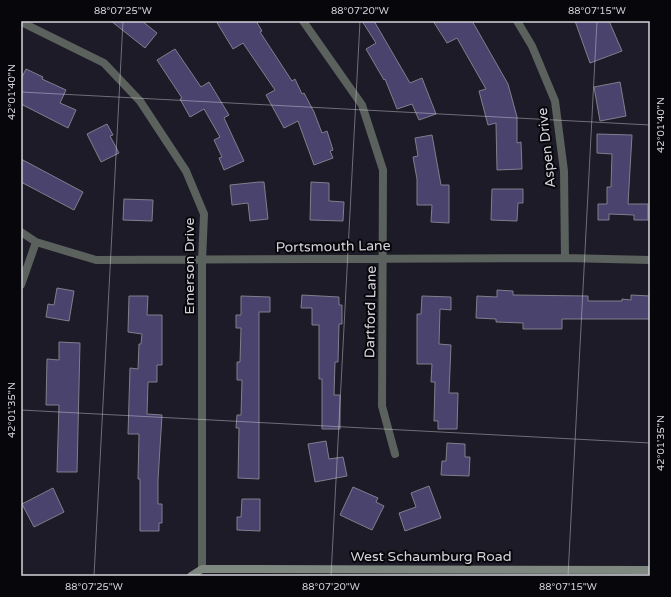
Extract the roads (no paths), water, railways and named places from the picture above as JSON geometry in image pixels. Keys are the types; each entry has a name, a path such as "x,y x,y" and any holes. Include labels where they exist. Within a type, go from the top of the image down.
{"main road":[{"name":"West Schaumburg Road","path":"202,569 650,570"},
{"path":"191,576 202,569"}],"street":[{"name":"Dartford Lane","path":"303,21 362,105 383,170 382,406 395,454"},
{"name":"Aspen Drive","path":"517,21 532,46 555,101 564,171 565,258"},
{"name":"Emerson Drive","path":"21,22 104,63 140,101 186,171 204,214 202,261 202,569"},
{"name":"Portsmouth Lane","path":"21,232 36,242 96,260 202,261 565,258 650,260"},
{"path":"21,285 36,242"}]}
